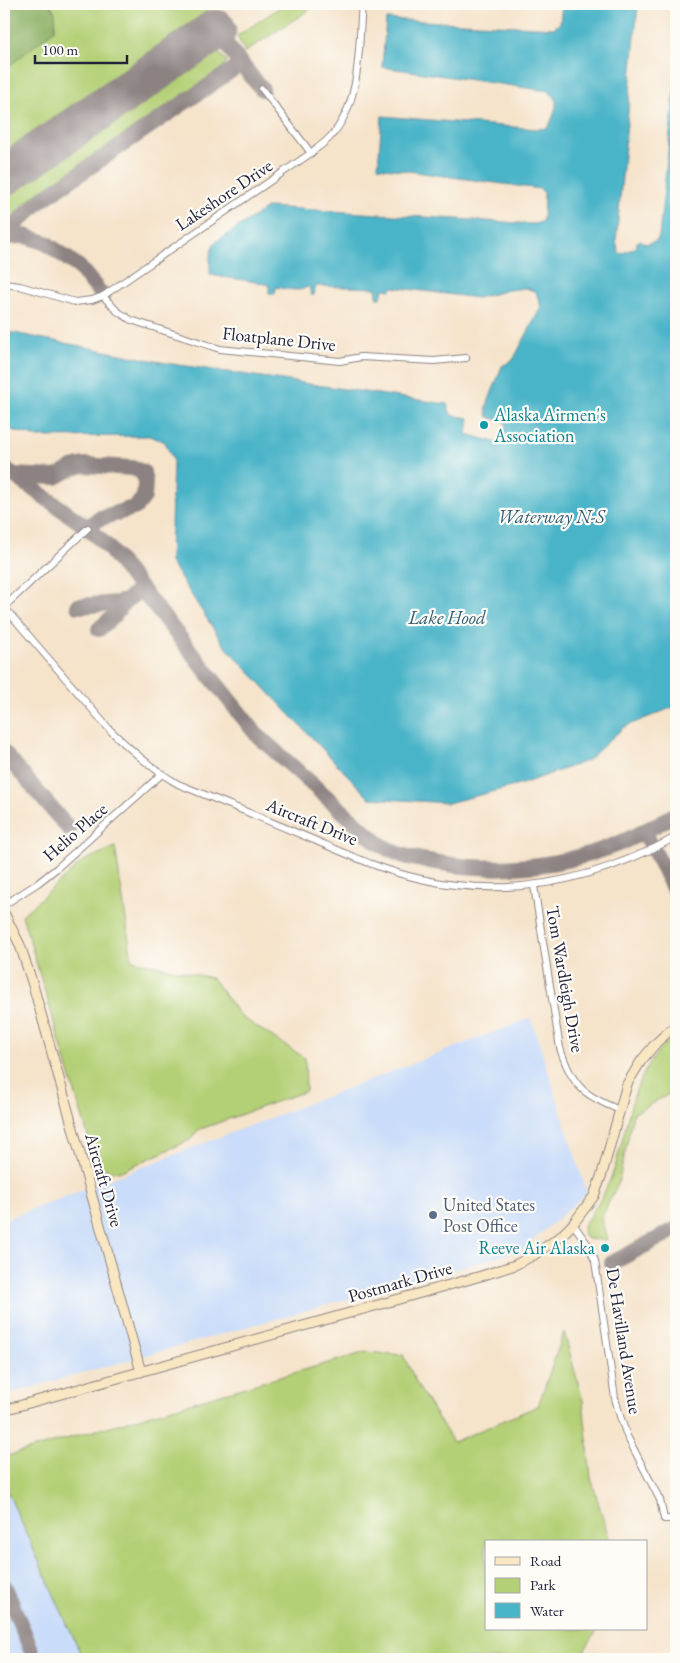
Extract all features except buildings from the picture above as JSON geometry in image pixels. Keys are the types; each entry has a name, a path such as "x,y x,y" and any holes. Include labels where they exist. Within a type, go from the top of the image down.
{"street":[{"name":"Lakeshore Drive","path":"4,284 20,286 75,302 92,300 103,296 310,153 334,133 350,104 354,89 362,4"},
{"path":"262,89 310,153"},
{"name":"Floatplane Drive","path":"103,296 117,311 131,320 220,349 340,361 361,357 434,361 466,358"},
{"path":"4,607 88,528"},
{"name":"Aircraft Drive","path":"4,607 110,730 162,774 178,784 355,857 420,879 470,886 534,886 575,878 613,867 676,837"},
{"name":"Helio Place","path":"4,905 57,868 162,774"},
{"name":"Tom Wardleigh Drive","path":"534,886 560,1048 565,1064 578,1086 598,1101 620,1110"},
{"name":"Aircraft Drive","path":"4,913 20,945 33,985 141,1372"},
{"name":"Postmark Drive","path":"4,1410 505,1269 542,1251 573,1224 594,1196 627,1084 641,1061 656,1043 676,1025"},
{"name":"De Havilland Avenue","path":"573,1224 589,1246 596,1264 615,1398 620,1416 627,1436 660,1500 664,1519 676,1519"}],"shaded area":[{"path":"531,1018 587,1193 522,1250 4,1395 4,1220"},
{"path":"4,1484 83,1659 4,1659"}],"green space":[{"path":"4,4 217,4 4,153"},
{"path":"4,4 50,4 55,12 55,29 4,70"},
{"path":"285,4 318,4 245,52 237,36"},
{"path":"215,50 227,61 222,68 39,192 20,207 12,221 4,223 4,196 204,54"},
{"path":"115,847 132,960 212,978 240,1016 305,1058 306,1091 198,1130 190,1140 119,1172 105,1169 96,1163 22,915 83,861"},
{"path":"676,1034 676,1074 670,1077 676,1090 633,1114 619,1181 601,1219 607,1238 606,1240 587,1239 583,1233 583,1227 608,1185 614,1170 640,1081 661,1049"},
{"path":"564,1332 583,1401 591,1478 609,1540 485,1540 485,1630 597,1630 579,1659 83,1659 4,1484 4,1457 366,1352 403,1355 419,1388 453,1442 538,1406"}],"water":[{"name":"Lake Hood","path":"562,4 638,4 616,242 620,254 635,248 637,242 641,240 645,244 656,241 659,236 676,77 676,706 624,727 587,761 519,785 448,803 369,798 224,645 170,562 173,460 165,442 150,436 38,437 4,428 4,331 166,363 447,404 451,415 469,418 467,434 498,443 502,442 505,422 488,417 486,408 502,366 513,360 541,307 536,292 526,288 477,298 392,287 391,290 383,289 381,298 377,298 376,288 316,286 314,295 311,295 309,286 298,290 276,287 275,294 269,293 269,285 210,275 210,255 214,243 268,207 534,224 541,222 543,219 544,193 540,189 378,167 382,116 538,129 549,126 556,104 555,98 548,91 382,67 386,19 554,28 560,23"}],"taxiway":[{"path":"216,30 262,89"},
{"path":"4,235 40,201 241,64"},
{"path":"4,237 25,236 46,243 79,267 103,296"},
{"path":"14,475 56,477 72,468 84,465 132,468 143,472 145,482 144,497 136,507 98,519 88,528"},
{"path":"4,468 88,528 107,546 257,735 377,842 393,851 414,858 462,866 485,868 529,866 572,858 615,845 646,831 676,814"},
{"path":"99,629 115,615 122,604 141,589"},
{"path":"78,606 125,601"},
{"path":"4,753 69,829"},
{"path":"644,831 676,894"},
{"path":"612,1263 676,1229"},
{"path":"4,1585 35,1659"}],"runway":[{"path":"4,176 216,30"}],"place":[{"name":"Alaska Airmen's Association","path":"484,425"},
{"name":"United States Post Office","path":"433,1215"},
{"name":"Reeve Air Alaska","path":"605,1248"}],"water label":[{"name":"Waterway N-S","path":"551,516"}]}
